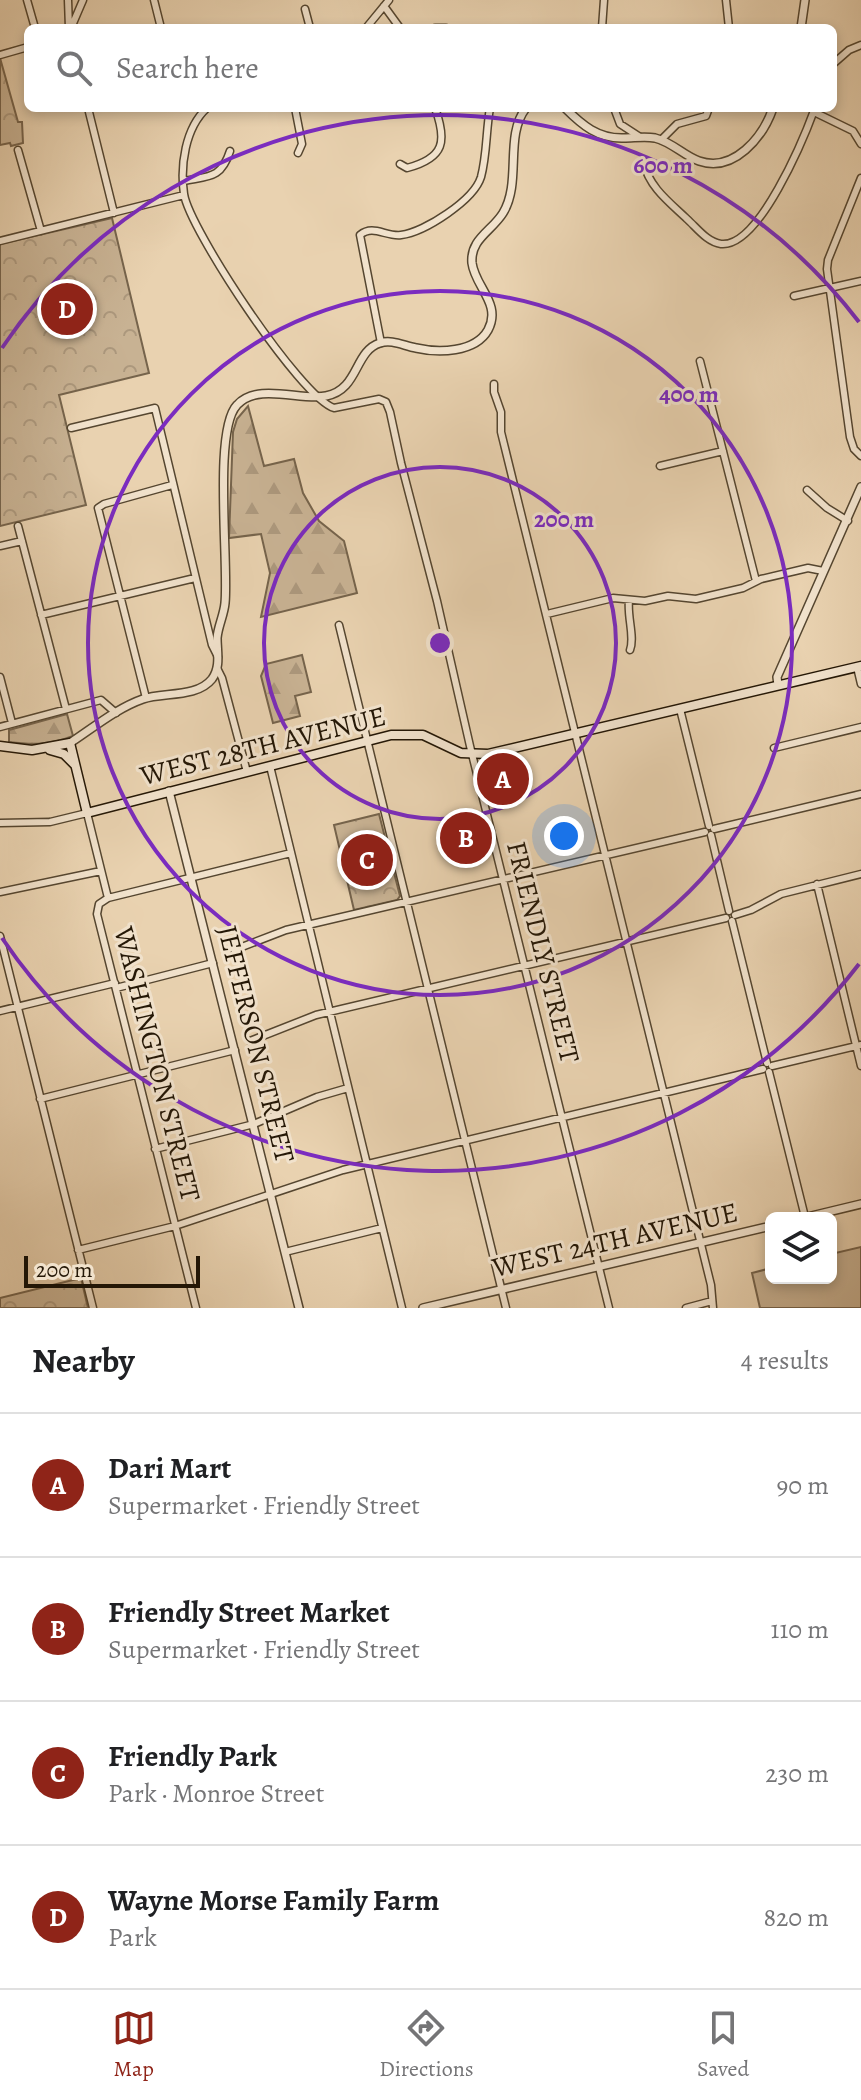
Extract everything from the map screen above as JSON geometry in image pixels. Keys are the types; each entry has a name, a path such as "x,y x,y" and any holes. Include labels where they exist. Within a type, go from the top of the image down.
{"main road":[{"name":"WEST 28TH AVENUE","path":"87,813 391,735 416,734 440,741 458,752 498,752 859,666"},
{"path":"45,749 70,743"},
{"name":"WASHINGTON STREET","path":"70,743 87,813"},
{"path":"0,746 45,749 64,754 75,765"},
{"path":"83,796 92,803 114,806"}],"street":[{"path":"27,0 34,24"},
{"path":"68,0 70,24"},
{"path":"72,24 83,0"},
{"path":"154,0 160,24"},
{"path":"602,24 604,0"},
{"path":"726,0 729,24"},
{"path":"802,24 805,0"},
{"path":"369,24 386,3 398,24"},
{"path":"305,9 309,24"},
{"path":"837,60 861,45"},
{"path":"0,55 24,48"},
{"path":"89,112 114,213"},
{"path":"203,112 185,151 184,195 192,218 274,350 315,397 334,408 371,399 384,401 392,393"},
{"path":"296,112 302,144 298,153"},
{"path":"400,164 407,168 421,163 440,146 444,134 436,112"},
{"path":"381,343 359,237 362,232 371,229 392,235 414,232 444,215 474,189 482,169 489,112"},
{"path":"70,743 146,698 201,687 213,678 225,603 224,506 229,420 238,403 255,396 329,395 345,387 365,355 381,343 451,350 477,342 488,329 492,307 474,272 472,253 477,241 500,217 508,202 517,128 524,112"},
{"path":"570,112 592,131 616,138 661,140 710,164 723,162 749,146 771,112"},
{"path":"616,112 620,124 640,137"},
{"path":"661,140 677,124 706,116 708,112"},
{"path":"643,162 649,180 672,206 710,239 722,244 730,243 748,232 769,204 814,112"},
{"path":"819,112 853,131 861,144"},
{"path":"18,150 41,231"},
{"path":"184,181 219,172 225,166 230,151"},
{"path":"861,178 828,260 829,288 850,437 854,449 861,456"},
{"path":"0,241 184,195"},
{"path":"794,296 861,281"},
{"path":"700,361 756,581"},
{"path":"494,384 501,412 501,432 577,733 713,1305 686,1308"},
{"name":"FRIENDLY STREET","path":"384,401 390,412 437,601 502,879 609,1308"},
{"path":"71,428 151,408 156,410 195,578 212,645 218,657"},
{"path":"660,466 723,451"},
{"path":"146,698 98,509 99,506 172,485"},
{"path":"778,685 777,677 861,487"},
{"path":"807,490 848,521"},
{"path":"18,526 66,709"},
{"path":"0,546 22,541"},
{"path":"547,614 609,599 647,601 668,596 696,599 812,567 823,571"},
{"path":"41,615 195,578"},
{"path":"629,600 627,616 633,641 630,650"},
{"path":"339,625 506,1308"},
{"path":"859,666 861,684"},
{"path":"217,668 247,772"},
{"path":"0,677 12,723"},
{"path":"0,727 101,700 116,713"},
{"path":"680,709 803,1212"},
{"path":"774,748 861,727"},
{"path":"270,766 402,1308"},
{"name":"JEFFERSON STREET","path":"169,791 299,1308"},
{"path":"234,950 277,933 309,925 861,794"},
{"name":"WEST 28TH AVENUE","path":"0,823 50,822 87,813"},
{"name":"WASHINGTON STREET","path":"87,813 108,898 99,904 97,912 196,1308"},
{"path":"108,898 291,853"},
{"path":"0,892 101,871"},
{"path":"250,1041 329,1012 730,916 751,910 781,894 861,874"},
{"path":"817,884 859,1046 861,1066"},
{"path":"0,936 93,1308"},
{"path":"0,1011 213,963"},
{"path":"78,1250 175,1226 366,1164 859,1046"},
{"path":"40,1099 235,1050"},
{"path":"155,1149 254,1124 317,1097 348,1088"},
{"path":"828,1212 861,1204"},
{"name":"WEST 24TH AVENUE","path":"423,1308 765,1227"},
{"path":"285,1252 382,1228"}],"green space":[{"path":"0,58 18,122 22,122 23,143 11,146 10,143 0,145"},
{"path":"112,218 149,373 59,395 86,505 0,526 0,244"},
{"path":"248,406 264,466 294,459 303,493 319,521 344,541 357,593 261,617 270,573 261,534 229,538 233,432 237,419"},
{"path":"302,655 311,692 295,696 300,716 273,723 261,676 266,664"},
{"path":"67,714 73,736 41,744 9,742 9,730"},
{"path":"379,814 400,896 397,900 354,910 334,825"},
{"path":"861,1247 861,1308 760,1308 752,1273 765,1270 765,1284 837,1284 837,1253"},
{"path":"81,1278 88,1308 0,1308 0,1298"}],"place":[{"name":"Wayne Morse Family Farm","path":"67,309"},
{"name":"Dari Mart","path":"503,779"},
{"name":"Friendly Street Market","path":"466,838"},
{"name":"Friendly Park","path":"367,860"}]}
